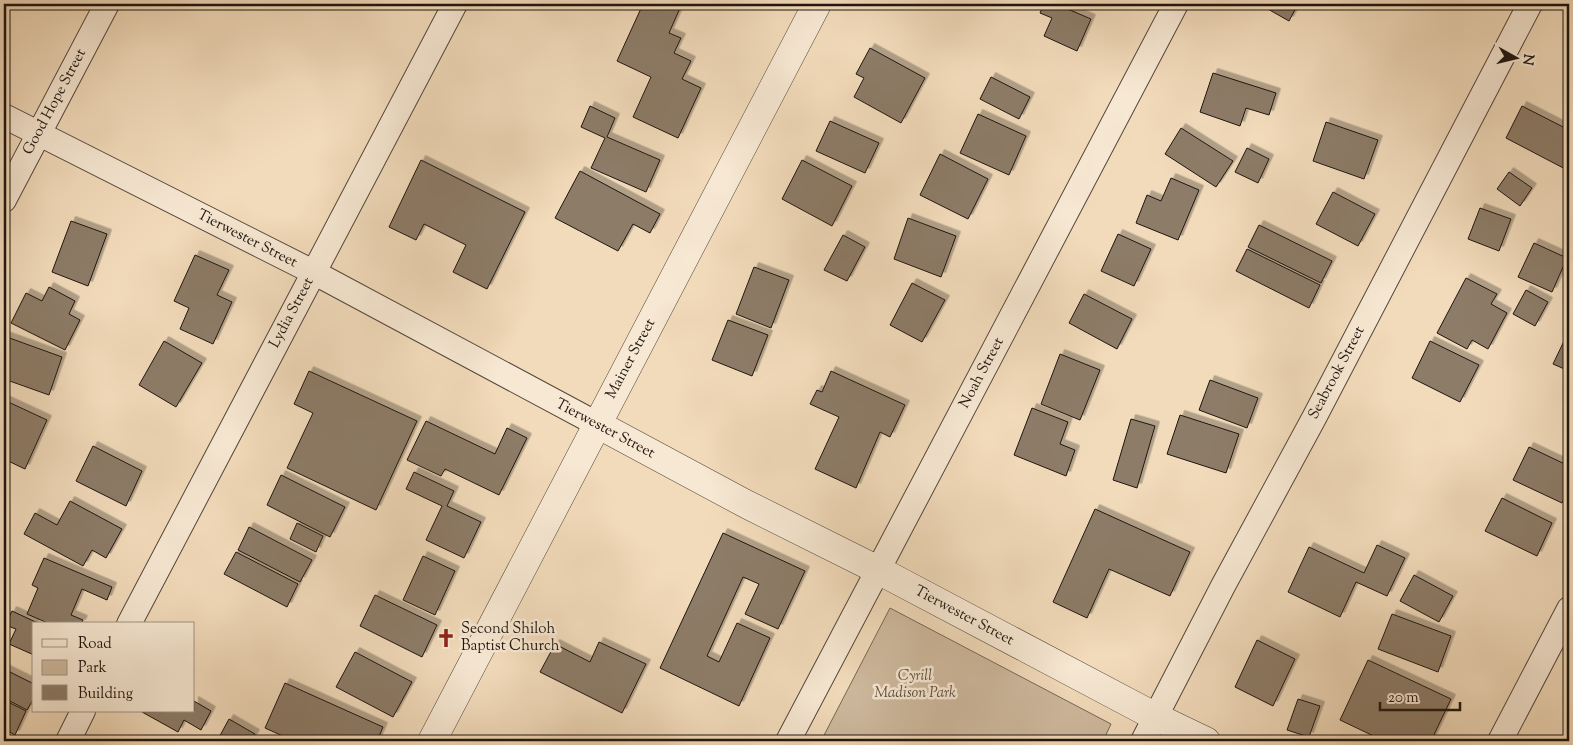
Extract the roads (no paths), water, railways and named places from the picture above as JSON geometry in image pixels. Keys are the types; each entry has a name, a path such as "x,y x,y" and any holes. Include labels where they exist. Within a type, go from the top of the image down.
{"street":[{"name":"Good Hope Street","path":"4,200 107,4"},
{"name":"Lydia Street","path":"130,622 456,4"},
{"name":"Mainer Street","path":"432,741 818,4"},
{"name":"Noah Street","path":"788,741 1176,4"},
{"name":"Seabrook Street","path":"1143,741 1530,4"},
{"name":"Tierwester Street","path":"4,116 313,272 746,504 878,570 1156,717 1206,741"},
{"path":"1500,741 1569,609"},
{"path":"68,741 82,712"}],"place":[{"name":"Second Shiloh Baptist Church","path":"446,638"}],"park label":[{"name":"Cyrill Madison Park","path":"915,684"}]}
